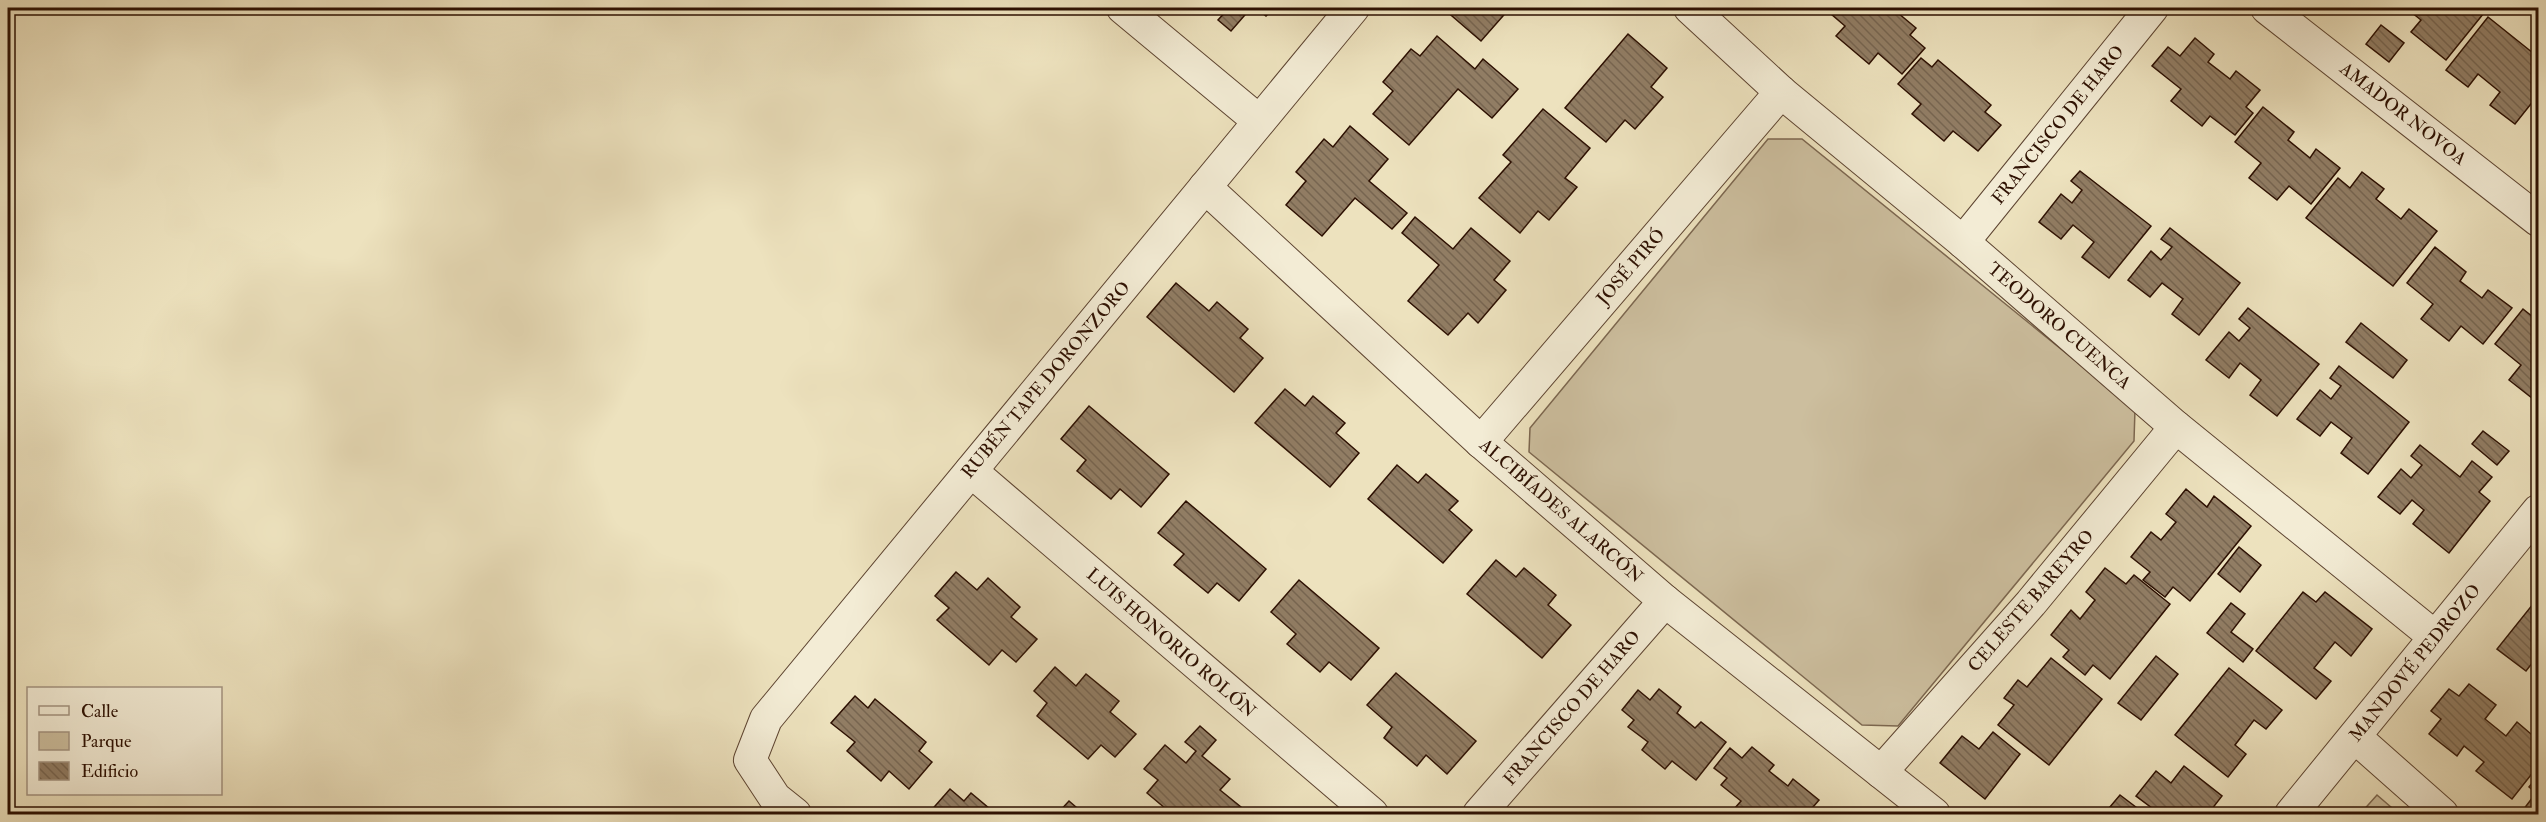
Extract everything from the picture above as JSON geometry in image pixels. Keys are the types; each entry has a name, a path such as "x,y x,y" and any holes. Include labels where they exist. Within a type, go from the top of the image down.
{"street":[{"path":"1123,8 1259,121"},
{"name":"RUBÉN TAPE DORONZORO","path":"795,814 775,798 750,760 766,719 1353,8"},
{"name":"TEODORO CUENCA","path":"1690,8 1781,92 1963,243 2176,427 2436,637"},
{"name":"FRANCISCO DE HARO","path":"1963,243 2152,8"},
{"name":"AMADOR NOVOA","path":"2267,8 2538,220"},
{"name":"JOSÉ PIRÓ","path":"1481,442 1781,92"},
{"name":"ALCIBÍADES ALARCÓN","path":"1205,187 1481,442 1665,601 1934,814"},
{"name":"CELESTE BAREYRO","path":"1881,772 2031,603 2176,427"},
{"name":"LUIS HONORIO ROLÓN","path":"971,471 1372,814"},
{"name":"MANDOVÉ PEDROZO","path":"2291,814 2537,517"},
{"name":"FRANCISCO DE HARO","path":"1479,814 1665,601"},
{"path":"2355,736 2442,814"}],"green space":[{"path":"1768,139 1802,139 2135,409 2134,441 1898,726 1862,725 1529,452 1530,428"},
{"path":"2377,795 2399,814 2360,814"}],"building":[{"path":"1229,8 1251,8 1231,31 1218,20"},
{"path":"1256,8 1274,8 1266,16"},
{"path":"1447,8 1510,8 1481,41 1445,10"},
{"path":"1824,8 1892,8 1916,28 1910,35 1925,48 1902,74 1878,53 1869,64 1836,36 1845,26"},
{"path":"2406,8 2488,8 2446,60 2411,32 2421,20"},
{"path":"2488,17 2538,57 2538,95 2515,124 2490,105 2500,92 2478,74 2468,87 2446,70"},
{"path":"2381,25 2404,43 2389,62 2366,44"},
{"path":"1628,34 1667,68 1651,87 1663,97 1635,129 1625,120 1606,142 1565,108"},
{"path":"1437,36 1475,69 1483,59 1518,89 1492,118 1458,89 1409,145 1373,114 1393,91 1383,82 1411,49 1420,56"},
{"path":"2195,38 2214,54 2208,62 2230,79 2236,71 2260,90 2246,107 2253,113 2235,135 2210,116 2202,126 2171,101 2181,89 2152,66 2168,47 2180,56"},
{"path":"1921,58 1932,67 1938,60 1991,105 1985,112 2001,125 1978,151 1953,131 1944,141 1912,114 1921,104 1898,84"},
{"path":"2263,107 2294,132 2288,140 2310,158 2316,149 2340,168 2311,204 2289,186 2277,200 2249,178 2261,163 2235,142"},
{"path":"1543,109 1590,148 1565,178 1577,187 1549,220 1538,211 1520,233 1479,198 1511,162 1503,155"},
{"path":"1350,126 1388,159 1369,181 1407,213 1392,229 1355,198 1322,236 1286,205 1306,181 1296,172 1324,139 1333,147"},
{"path":"2080,171 2151,226 2109,278 2082,257 2094,242 2073,225 2061,239 2039,222 2061,194 2072,203 2082,190 2071,181"},
{"path":"2362,172 2384,189 2376,199 2401,219 2409,209 2437,231 2393,286 2306,218 2338,178 2350,188"},
{"path":"1415,217 1453,249 1471,228 1510,261 1494,280 1506,290 1478,323 1468,313 1448,335 1408,301 1439,265 1402,233"},
{"path":"2170,228 2240,283 2199,335 2172,314 2183,299 2162,283 2150,297 2128,280 2151,251 2161,260 2172,247 2161,239"},
{"path":"2435,247 2466,272 2460,281 2482,298 2488,290 2512,308 2483,344 2461,326 2449,341 2421,319 2433,304 2407,283"},
{"path":"1176,283 1209,311 1217,302 1248,329 1240,338 1263,358 1234,392 1147,317"},
{"path":"2248,308 2319,364 2277,416 2250,395 2261,380 2240,363 2229,378 2206,360 2229,332 2239,341 2250,328 2239,319"},
{"path":"2523,309 2538,321 2537,402 2509,380 2521,365 2495,344"},
{"path":"2361,323 2407,360 2393,378 2346,342"},
{"path":"2339,366 2409,422 2368,474 2341,453 2352,438 2331,422 2320,436 2297,419 2320,390 2331,399 2341,386 2330,378"},
{"path":"1285,389 1305,406 1313,396 1345,423 1336,433 1359,453 1330,487 1255,423"},
{"path":"1089,406 1169,474 1141,507 1120,489 1111,499 1077,471 1086,460 1061,439"},
{"path":"2483,431 2509,451 2497,465 2472,444"},
{"path":"2420,445 2460,477 2472,461 2492,477 2479,492 2490,501 2449,553 2413,524 2424,510 2412,500 2400,514 2378,497 2401,469 2411,478 2422,465 2411,456"},
{"path":"1397,465 1418,483 1426,474 1458,501 1449,510 1472,530 1443,563 1368,499"},
{"path":"2186,489 2207,507 2214,496 2251,526 2190,601 2173,587 2165,597 2143,580 2150,572 2131,557 2151,532 2161,540 2176,522 2166,514"},
{"path":"1186,501 1266,569 1239,601 1217,583 1208,593 1174,565 1184,554 1158,533"},
{"path":"2239,547 2261,565 2240,592 2218,574"},
{"path":"1496,560 1516,577 1524,568 1556,595 1548,605 1571,625 1542,658 1467,594"},
{"path":"2105,568 2126,584 2134,575 2170,604 2110,679 2093,665 2085,675 2063,657 2069,650 2051,635 2071,610 2080,619 2095,600 2086,592"},
{"path":"956,572 977,590 988,578 1020,607 1011,617 1037,639 1016,662 1002,650 989,665 937,620 949,608 935,596"},
{"path":"1299,580 1379,648 1351,680 1329,662 1320,672 1287,644 1296,634 1271,612"},
{"path":"2303,592 2316,602 2325,592 2372,629 2351,656 2335,642 2314,668 2331,681 2316,699 2256,651"},
{"path":"2537,599 2538,666 2533,662 2526,671 2497,649"},
{"path":"2231,603 2245,614 2231,632 2253,649 2243,662 2207,633"},
{"path":"2156,656 2178,674 2141,720 2118,703"},
{"path":"2051,658 2102,699 2049,765 1998,725 2014,705 2004,698 2018,680 2027,687"},
{"path":"1055,667 1076,686 1086,674 1119,701 1110,712 1136,734 1115,757 1101,745 1088,759 1037,716 1047,703 1034,691"},
{"path":"2229,668 2282,710 2266,729 2254,720 2235,745 2246,754 2228,777 2175,735"},
{"path":"1396,673 1476,741 1447,774 1426,755 1417,766 1384,738 1392,727 1367,705"},
{"path":"2469,684 2496,705 2485,719 2506,736 2517,722 2538,740 2538,766 2512,799 2476,771 2484,762 2464,746 2457,756 2429,734 2441,719 2431,711 2449,689 2459,696"},
{"path":"1659,689 1681,707 1677,713 1695,728 1701,722 1726,742 1696,780 1672,761 1665,769 1642,750 1648,742 1628,727 1634,720 1622,710 1638,690 1650,700"},
{"path":"855,696 868,708 875,699 926,742 919,751 932,762 909,789 889,771 881,781 847,751 855,742 831,723"},
{"path":"1200,726 1216,740 1202,756 1230,779 1220,790 1246,811 1243,814 1172,814 1147,793 1158,780 1144,769 1165,745 1186,763 1196,751 1185,742"},
{"path":"1993,732 2020,754 1985,799 1940,763 1962,736 1979,749"},
{"path":"1752,747 1774,765 1769,771 1788,786 1793,779 1819,800 1807,814 1743,814 1735,808 1741,801 1721,785 1727,778 1714,768 1730,748 1742,758"},
{"path":"2184,766 2222,796 2208,814 2160,814 2136,796 2156,771 2171,783"},
{"path":"2538,776 2538,814 2529,814 2523,810 2536,793 2529,787"},
{"path":"950,789 964,801 971,793 996,814 928,814"},
{"path":"2120,795 2145,814 2104,814"},
{"path":"1069,801 1084,814 1057,814"}]}
